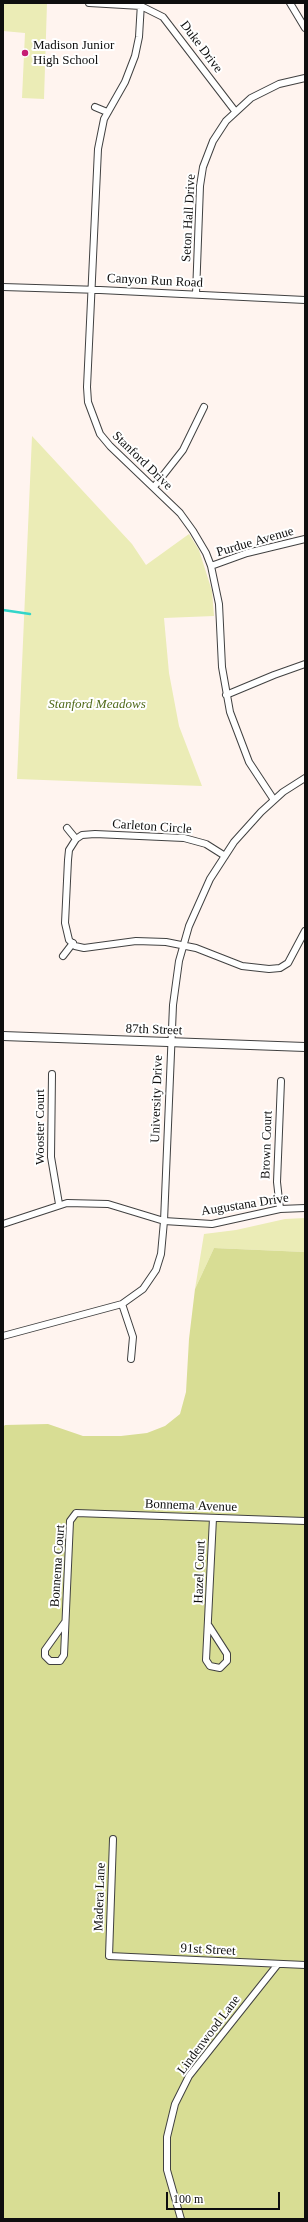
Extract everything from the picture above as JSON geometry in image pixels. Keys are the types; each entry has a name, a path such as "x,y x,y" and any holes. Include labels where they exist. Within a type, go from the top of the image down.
{"street":[{"path":"89,3 141,5"},
{"path":"290,3 305,28"},
{"name":"Duke Drive","path":"141,5 160,15 169,23 235,111"},
{"name":"Stanford Drive","path":"141,5 139,37 135,56 125,82 107,112 98,149 87,387 90,412 100,434 110,446 154,487 188,523 211,566 219,604 222,667 226,695 238,737 249,762 274,800"},
{"name":"Seton Hall Drive","path":"196,294 200,186 203,167 213,141 235,111 263,91 305,78"},
{"path":"96,107 107,112"},
{"name":"Canyon Run Road","path":"3,287 196,294 305,300"},
{"path":"154,487 183,450 204,407"},
{"name":"Purdue Avenue","path":"211,566 248,553 305,539"},
{"path":"226,695 281,672 305,664"},
{"name":"University Drive","path":"3,1336 122,1304 143,1289 156,1270 161,1254 164,1221 170,1042 175,984 183,946 202,894 225,856 247,826 284,790 305,778"},
{"path":"67,828 76,839 69,850 65,923 68,936 73,944 84,948 136,941 183,946 211,953 242,966 276,969 288,963 305,931"},
{"name":"Carleton Circle","path":"76,839 82,835 95,834 184,838 206,844 225,856"},
{"path":"63,956 73,944"},
{"name":"87th Street","path":"3,1036 305,1047"},
{"name":"Wooster Court","path":"52,1074 51,1156 59,1204"},
{"name":"Brown Court","path":"280,1209 277,1182 281,1081"},
{"name":"Augustana Drive","path":"3,1224 59,1204 84,1202 108,1204 164,1221 212,1224 280,1209 305,1208"},
{"path":"122,1304 133,1337 131,1359"},
{"name":"Bonnema Avenue","path":"76,1513 305,1521"},
{"name":"Bonnema Court","path":"65,1622 45,1650 45,1656 50,1661 60,1661 64,1656 70,1521 76,1513"},
{"name":"Hazel Court","path":"209,1626 227,1654 227,1661 220,1668 210,1666 206,1660 209,1626 213,1518"},
{"name":"Madera Lane","path":"109,1956 113,1839"},
{"name":"91st Street","path":"109,1956 305,1965"},
{"name":"Lindenwood Lane","path":"181,2219 167,2170 167,2137 174,2104 190,2076 278,1964"}],"green space":[{"name":"Madison Junior High School","path":"3,3 47,3 44,99 22,98 25,33 3,31"},
{"name":"Stanford Meadows","path":"32,436 132,544 146,565 189,534 199,550 212,591 214,616 164,618 169,673 179,726 202,786 17,779"},
{"path":"305,1218 305,1252 214,1248 195,1289 204,1234 236,1230 285,1219"},
{"path":"214,1248 305,1252 305,2219 3,2219 3,1427 5,1425 48,1424 83,1436 121,1436 147,1433 165,1426 180,1414 186,1392 189,1339 195,1289"}],"waterway":[{"path":"3,610 30,614"}],"place":[{"name":"Madison Junior High School","path":"25,53"}]}
